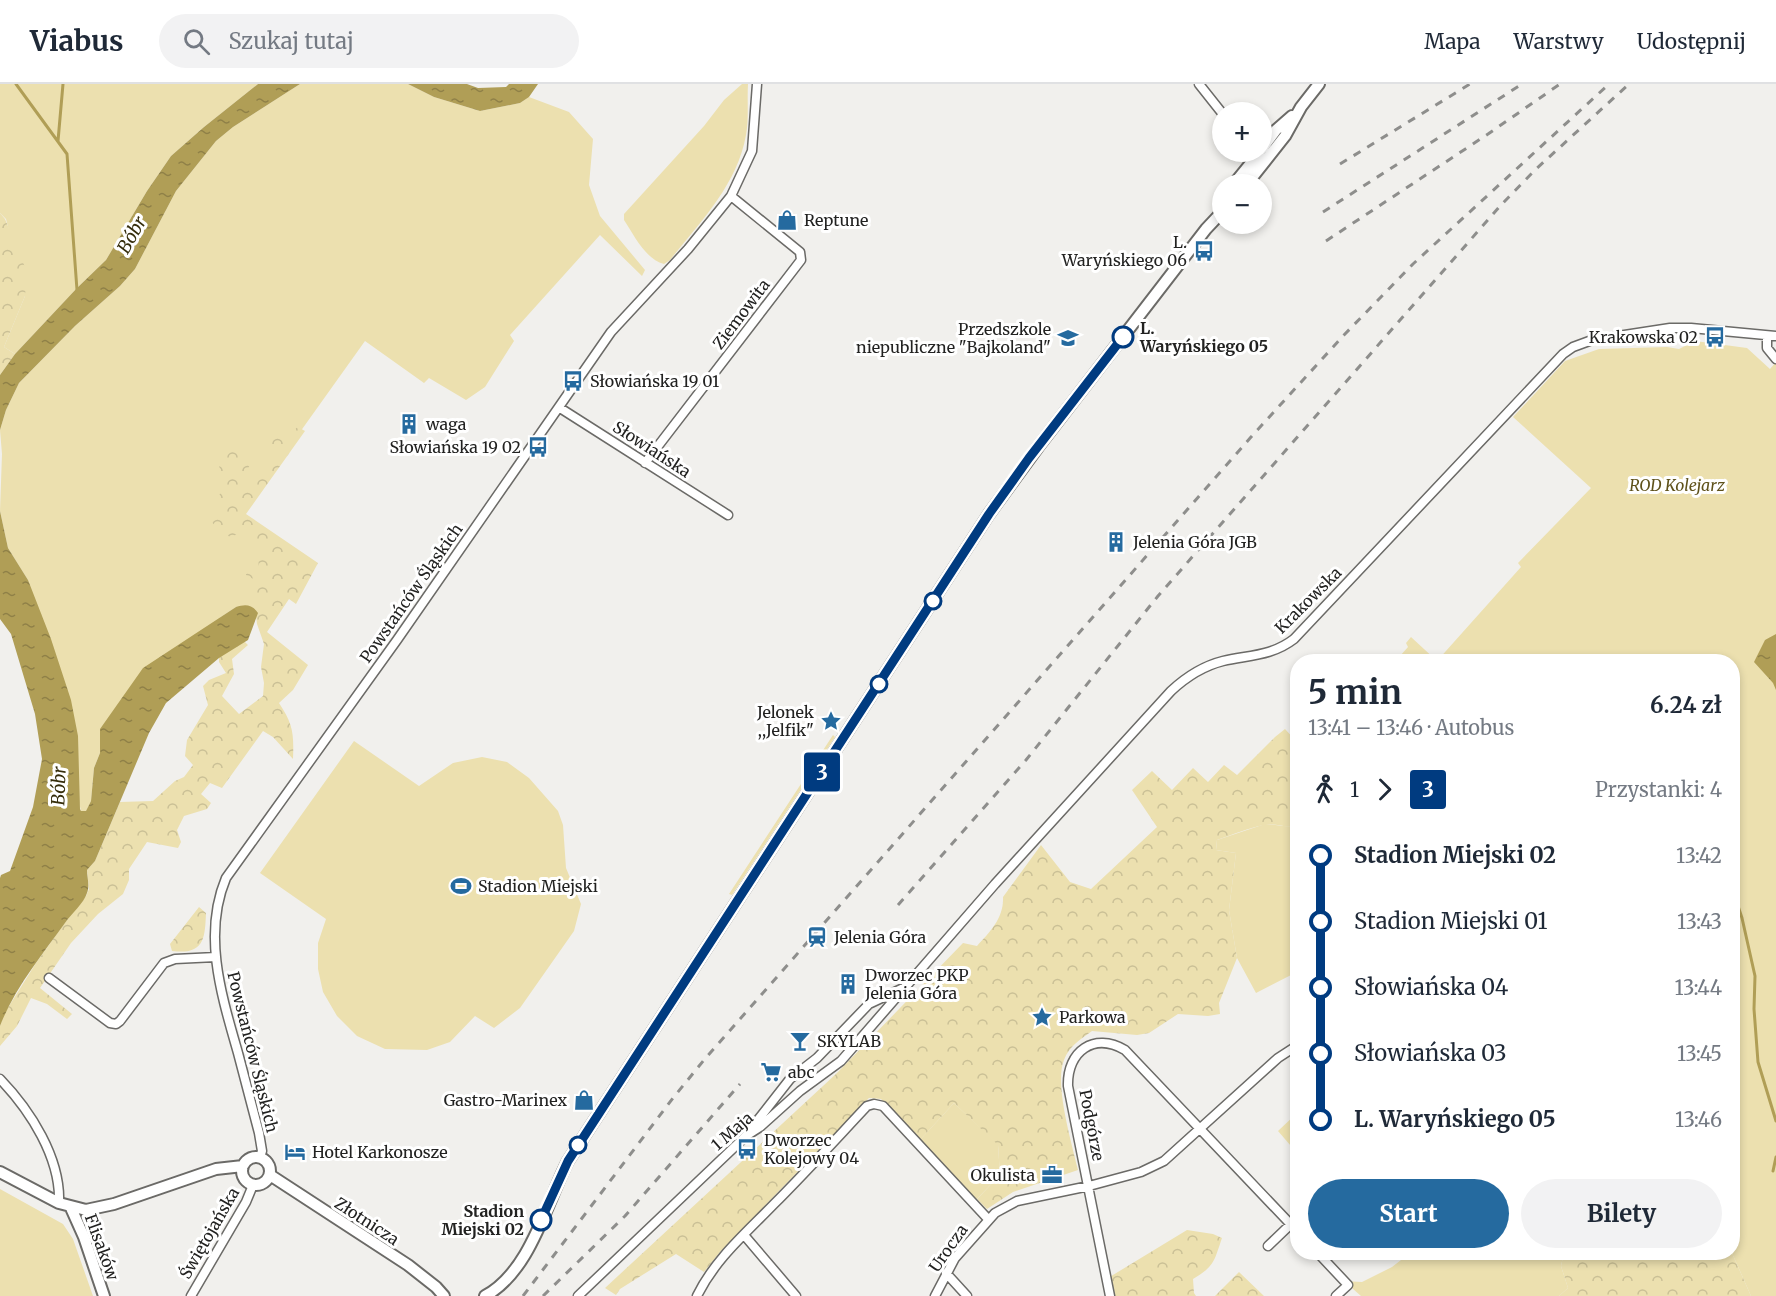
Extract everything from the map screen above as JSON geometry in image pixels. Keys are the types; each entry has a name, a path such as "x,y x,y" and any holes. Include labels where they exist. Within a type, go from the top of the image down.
{"street":[{"name":"Powstańców Śląskich","path":"260,1157 262,1151 259,1133 218,980 216,957 219,898 232,868 397,640 611,332 675,264 730,196 752,151 757,84"},
{"path":"1199,84 1213,102"},
{"path":"1255,174 1285,136 1301,107 1318,84"},
{"path":"1272,135 1301,107"},
{"path":"1242,174 1251,162"},
{"path":"1260,168 1261,162"},
{"name":"Ziemowita","path":"645,463 801,260 800,252 730,196"},
{"path":"1206,229 1212,219"},
{"path":"485,1296 503,1284 521,1261 568,1161 989,514 1034,452 1212,223"},
{"name":"Krakowska","path":"904,987 1171,691 1207,666 1267,654 1294,639 1563,354 1573,347 1592,340 1670,327 1771,336"},
{"path":"1771,336 1767,348 1776,359"},
{"name":"Słowiańska","path":"560,408 728,515"},
{"path":"49,978 106,1020 116,1024 164,963 175,959 216,957"},
{"path":"746,1136 790,1078 817,1058 869,1004 904,987"},
{"name":"1 Maja","path":"578,1296 746,1136 760,1127 800,1091 841,1061 904,987"},
{"name":"Podgórze","path":"1110,1296 1068,1077 1073,1060 1086,1047 1100,1042 1125,1050 1290,1223"},
{"name":"Podgórze","path":"988,1219 1005,1206 1017,1201 1141,1172 1164,1161 1278,1058 1290,1050"},
{"path":"0,1078 30,1114 42,1137 57,1178 60,1190 59,1203"},
{"path":"697,1296 706,1277 717,1262 867,1106 874,1104 883,1106 988,1219"},
{"path":"0,1172 71,1208 92,1210 216,1169 243,1166 249,1159 260,1157 270,1166 270,1175 263,1184 253,1185 244,1178 243,1166"},
{"name":"Złotnicza","path":"270,1175 408,1265 444,1296"},
{"name":"Świętojańska","path":"191,1296 246,1202 253,1185"},
{"name":"Flisaków","path":"71,1208 84,1237 104,1296"},
{"name":"Urocza","path":"936,1296 955,1258 988,1219"},
{"path":"1268,1246 1290,1225"},
{"path":"744,1235 796,1296"},
{"path":"1325,1260 1348,1285 1336,1296"},
{"path":"946,1273 967,1296"}],"green space":[{"path":"0,84 258,84 171,156 147,191 106,260 15,354 4,347 25,296 6,219 0,213"},
{"path":"300,84 408,84 434,97 480,111 520,103 529,97 569,112 593,139 589,185 600,216 645,270 642,276 600,235 510,335 514,341 485,387 466,400 429,378 424,383 365,341 238,519 264,541 258,613 236,607 221,617 101,729 100,753 94,768 91,801 86,812 81,811 28,580 8,548 0,511 2,454 0,430 6,410 19,383 135,269 176,191 216,141 233,127"},
{"path":"742,84 748,84 747,129 735,170 716,202 670,260 664,264 657,261 641,246 624,220 624,214 704,126 724,100"},
{"path":"0,213 5,219 27,272 25,296 4,347 15,354 0,375"},
{"name":"ROD Kolejarz","path":"1695,341 1747,348 1770,369 1776,362 1776,1296 1751,1296 1735,1260 1740,1260 1740,654 1443,654 1521,567 1518,563 1591,488 1513,417 1565,361 1599,349 1667,347 1679,349"},
{"path":"298,427 305,431 246,514 318,563 296,604 289,599 267,632 308,665 293,690 279,703 292,729 293,759 273,737 263,731 222,788 210,783 201,794 211,803 207,809 184,816 177,830 181,842 178,848 147,842 129,869 129,880 123,894 98,914 71,943 40,988 72,1014 67,1019 47,1004 31,998 17,1026 0,1046 0,1026 4,1014 36,963 86,896 89,889 87,870 95,861 120,802 153,801 175,781 184,777 193,765 185,756 187,740 208,705 203,686 209,680 226,673 219,662 219,654 242,639 248,645 232,659 234,674 222,696 239,714 263,696 264,683 261,667 264,644 257,624 254,600 257,581 246,575 247,568 259,569 259,541 244,529 231,538 210,521 222,488 219,464 238,444 247,444 254,455 240,487 248,492 274,451 270,439"},
{"name":"ROD Kolejarz","path":"1411,637 1429,654 1402,654 1408,647 1406,643"},
{"path":"1285,729 1290,734 1290,827 1264,825 1217,840 1216,850 1236,853 1229,910 1237,958 1219,1003 1220,1014 1208,1016 1178,1014 1149,1033 1137,1035 1092,1031 1072,1047 1064,1060 1061,1084 1065,1114 1078,1170 1013,1192 987,1209 977,1199 1000,1175 998,1145 954,1103 919,1141 881,1099 869,1098 720,1252 704,1272 676,1254 620,1289 616,1295 605,1288 837,1073 963,943 977,946 999,918 1003,897 1041,845 1070,882 1091,889 1157,827 1132,790 1152,771 1172,790 1193,768 1208,782 1224,765 1237,775"},
{"path":"833,735 835,737 732,895 729,894"},
{"name":"Stadion Miejski","path":"354,741 419,786 453,763 482,757 507,762 529,778 558,811 563,825 566,868 581,904 574,931 520,1008 494,1028 475,1016 450,1042 427,1050 385,1049 357,1036 337,1016 323,992 318,969 318,943 326,919 260,873"},
{"path":"1265,824 1290,827 1290,976 1256,993 1237,958 1229,910 1236,853 1216,850 1217,840"},
{"path":"199,907 206,913 205,930 201,943 197,948 191,950 172,951 170,944"},
{"path":"954,1103 998,1144 1000,1175 973,1203 917,1143"},
{"path":"1290,1120 1290,1145 1278,1131"},
{"path":"0,1189 63,1224 73,1239 93,1296 0,1296"},
{"path":"1187,1230 1213,1234 1222,1238 1213,1262 1193,1279 1196,1296 1110,1296 1108,1278"},
{"path":"1401,1260 1562,1260 1561,1266 1568,1288 1559,1296 1361,1296 1344,1281 1362,1282"},
{"path":"1562,1260 1735,1260 1751,1296 1559,1296 1568,1288 1561,1266"},
{"path":"1239,1272 1264,1296 1215,1296"}],"water":[{"name":"Bóbr","path":"258,84 300,84 233,127 216,141 176,191 135,269 19,383 6,410 0,430 0,375 15,354 106,260 147,191 171,156"},
{"path":"408,84 467,84 478,88 506,87 509,84 538,84 529,97 520,103 480,111 434,97"},
{"name":"Bóbr","path":"0,511 8,548 28,580 71,700 78,736 81,811 86,811 91,801 94,768 100,753 100,729 143,668 236,607 248,606 258,613 248,640 219,658 166,703 149,733 95,861 87,870 88,887 85,897 29,973 0,1026 0,878 1,875 10,871 33,807 42,759 35,714 11,634 0,619"},
{"path":"1776,634 1776,690 1773,683 1754,662 1765,640"}],"waterway":[{"path":"16,84 67,154 77,290"},
{"path":"58,141 63,84"},
{"path":"1740,912 1755,976 1754,1009 1758,1062 1776,1121"},
{"path":"1773,1171 1776,1157"}],"railway":[{"path":"1340,164 1470,84"},
{"path":"1323,212 1522,84"},
{"path":"1326,241 1560,84"},
{"path":"523,1296 704,1060 1251,437 1344,335 1413,264 1609,84"},
{"path":"898,905 1026,760 1158,596 1501,205 1535,170 1629,84"},
{"path":"543,1296 625,1216 740,1084"}],"bus line":[{"name":"3","path":"541,1220 568,1161 989,514 1029,458 1123,337"}],"place":[{"name":"Reptune","path":"787,220"},
{"name":"L. Waryńskiego 06","path":"1204,251"},
{"name":"L. Waryńskiego 05","path":"1123,337"},
{"name":"Krakowska 02","path":"1715,337"},
{"name":"Przedszkole niepubliczne \"Bajkoland\"","path":"1068,338"},
{"name":"Słowiańska 19 01","path":"573,381"},
{"name":"waga","path":"409,424"},
{"name":"Słowiańska 19 02","path":"538,447"},
{"name":"Jelenia Góra JGB","path":"1116,542"},
{"name":"Jelonek ,,Jelfik\"","path":"831,721"},
{"name":"Stadion Miejski","path":"461,886"},
{"name":"Jelenia Góra","path":"817,937"},
{"name":"Dworzec PKP Jelenia Góra","path":"848,984"},
{"name":"Parkowa","path":"1042,1017"},
{"name":"SKYLAB","path":"800,1041"},
{"name":"abc","path":"771,1072"},
{"name":"Gastro-Marinex","path":"584,1100"},
{"name":"Dworzec Kolejowy 04","path":"747,1149"},
{"name":"Hotel Karkonosze","path":"295,1152"},
{"name":"Okulista","path":"1052,1175"},
{"name":"Stadion Miejski 02","path":"541,1220"}]}
